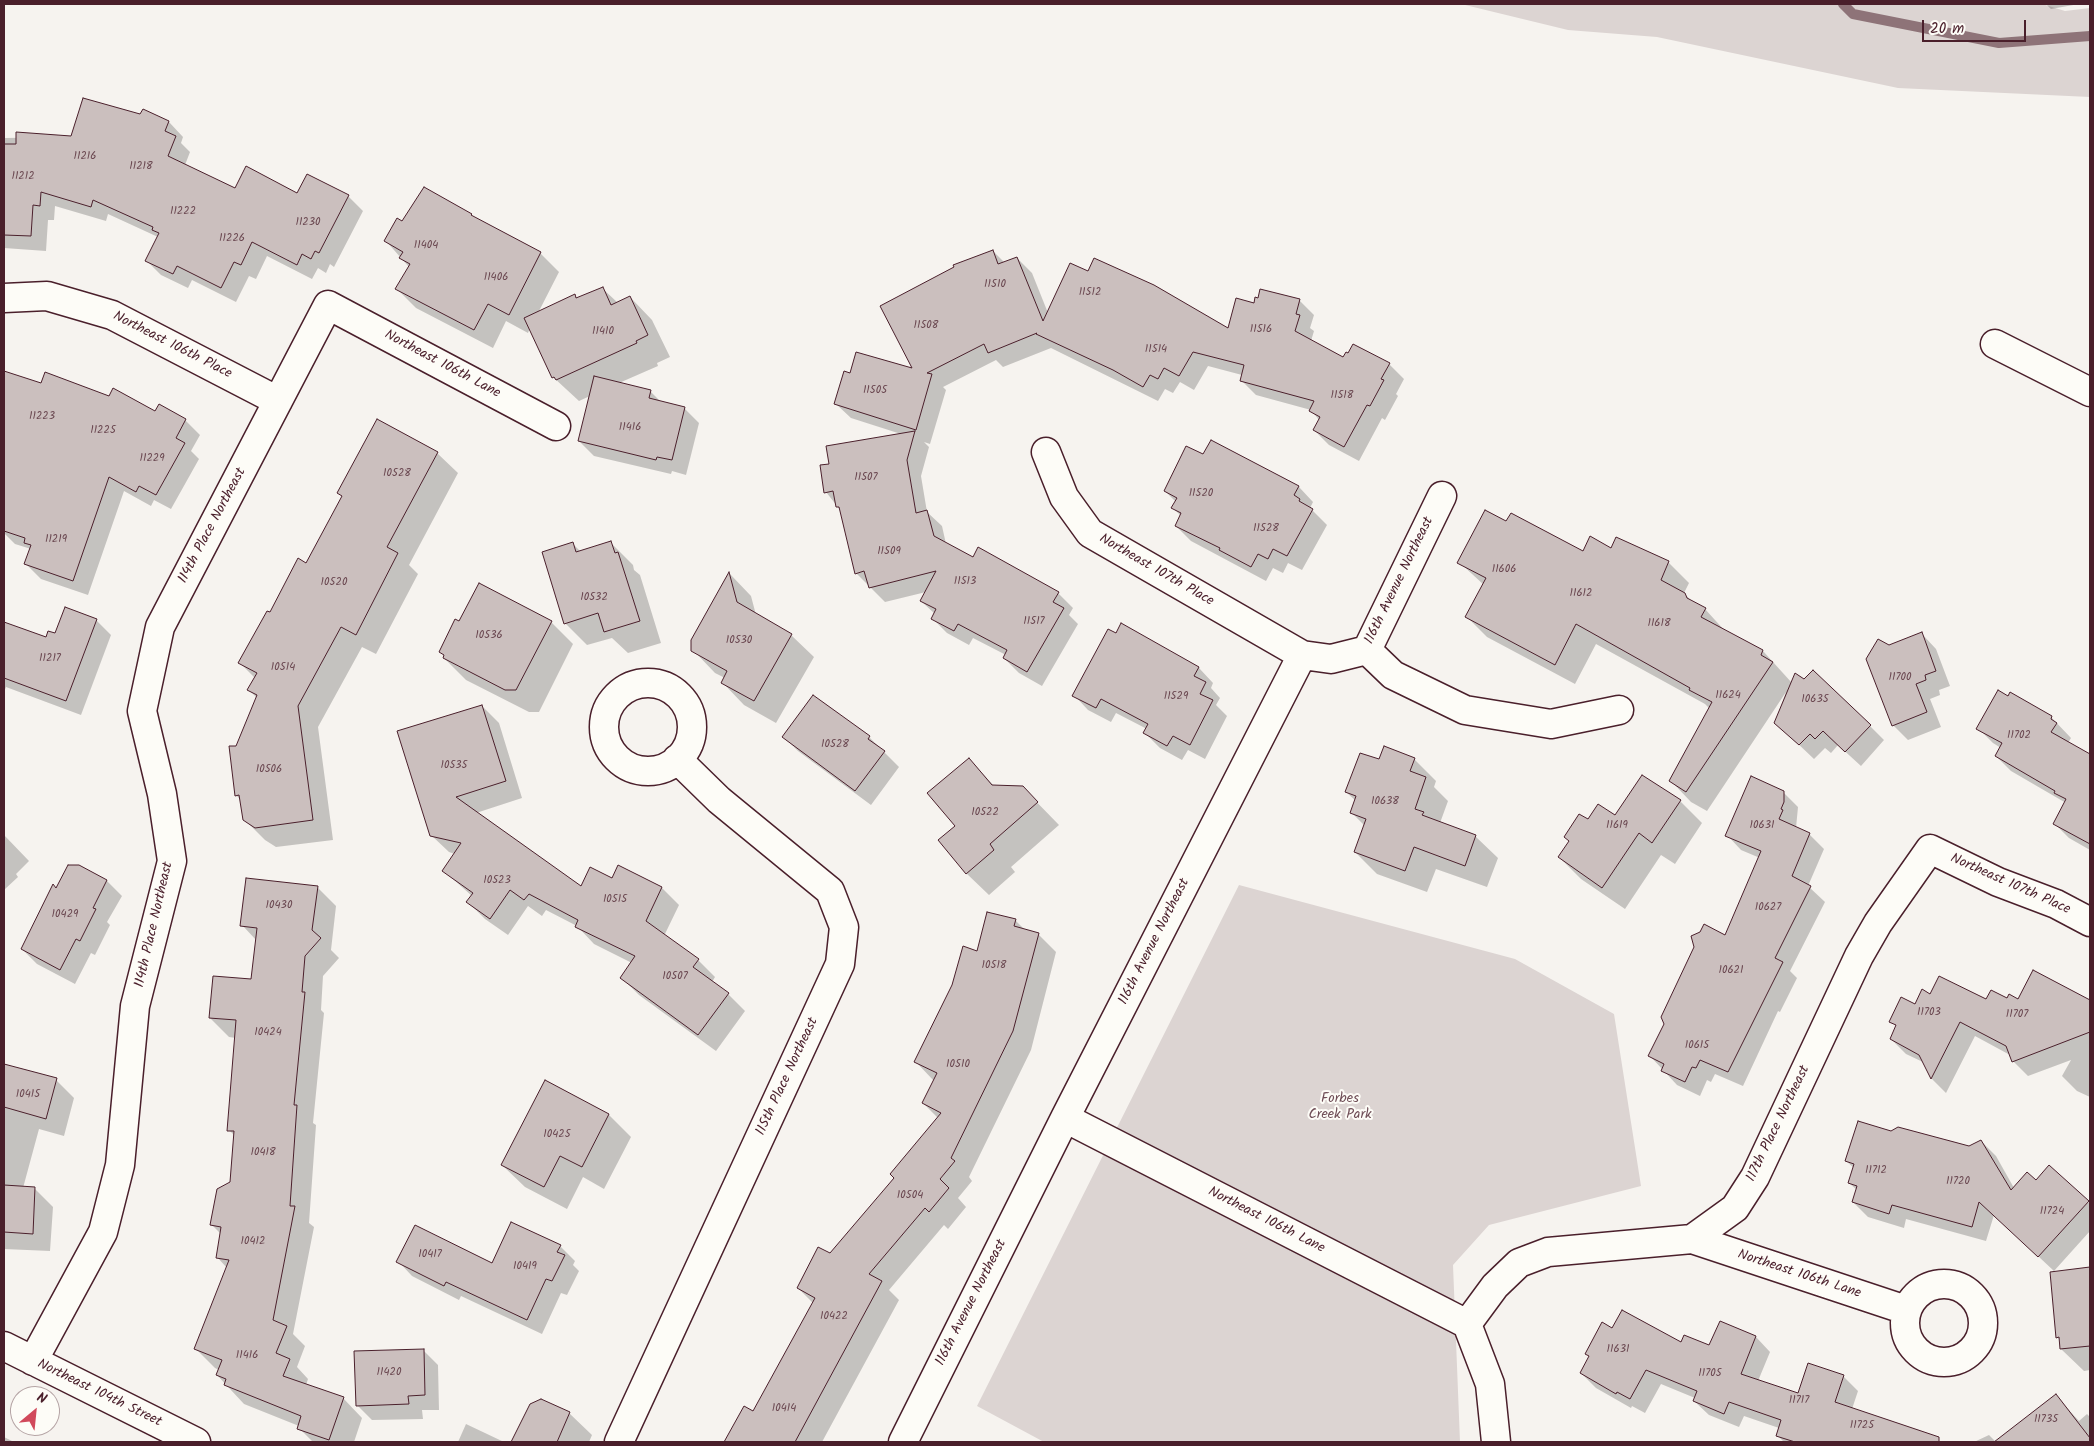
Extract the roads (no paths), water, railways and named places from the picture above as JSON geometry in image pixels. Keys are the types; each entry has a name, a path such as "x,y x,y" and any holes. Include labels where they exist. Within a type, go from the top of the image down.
{"street":[{"name":"Northeast 106th Place","path":"4,298 47,296 112,315 278,401"},
{"name":"114th Place Northeast","path":"33,1361 103,1232 120,1165 135,1006 172,861 162,794 142,711 160,628 328,305"},
{"name":"Northeast 106th Lane","path":"328,305 556,426"},
{"path":"1995,344 2090,392"},
{"name":"Northeast 107th Place","path":"1046,452 1064,497 1090,534 1302,654"},
{"name":"116th Avenue Northeast","path":"903,1442 1065,1118 1302,654 1331,659 1367,650 1442,496"},
{"path":"1367,650 1393,675 1465,710 1551,724 1619,710"},
{"name":"115th Place Northeast","path":"619,1442 840,964 844,927 830,891 720,800 677,759"},
{"name":"Northeast 107th Place","path":"1930,849 1998,882 2056,904 2090,922"},
{"name":"117th Place Northeast","path":"1692,1239 1735,1208 1755,1177 1859,956 1878,924 1930,849"},
{"name":"Northeast 106th Lane","path":"1065,1118 1467,1324"},
{"name":"Northeast 106th Lane","path":"1692,1239 1906,1310"},
{"path":"1496,1442 1490,1384 1467,1324 1495,1286 1519,1263 1548,1252 1692,1239"},
{"name":"Northeast 104th Street","path":"4,1346 196,1442"}],"waterway":[{"path":"1843,4 1853,14 1999,43 2090,36"}],"park label":[{"name":"Forbes Creek Park","path":"1340,1108"}]}
